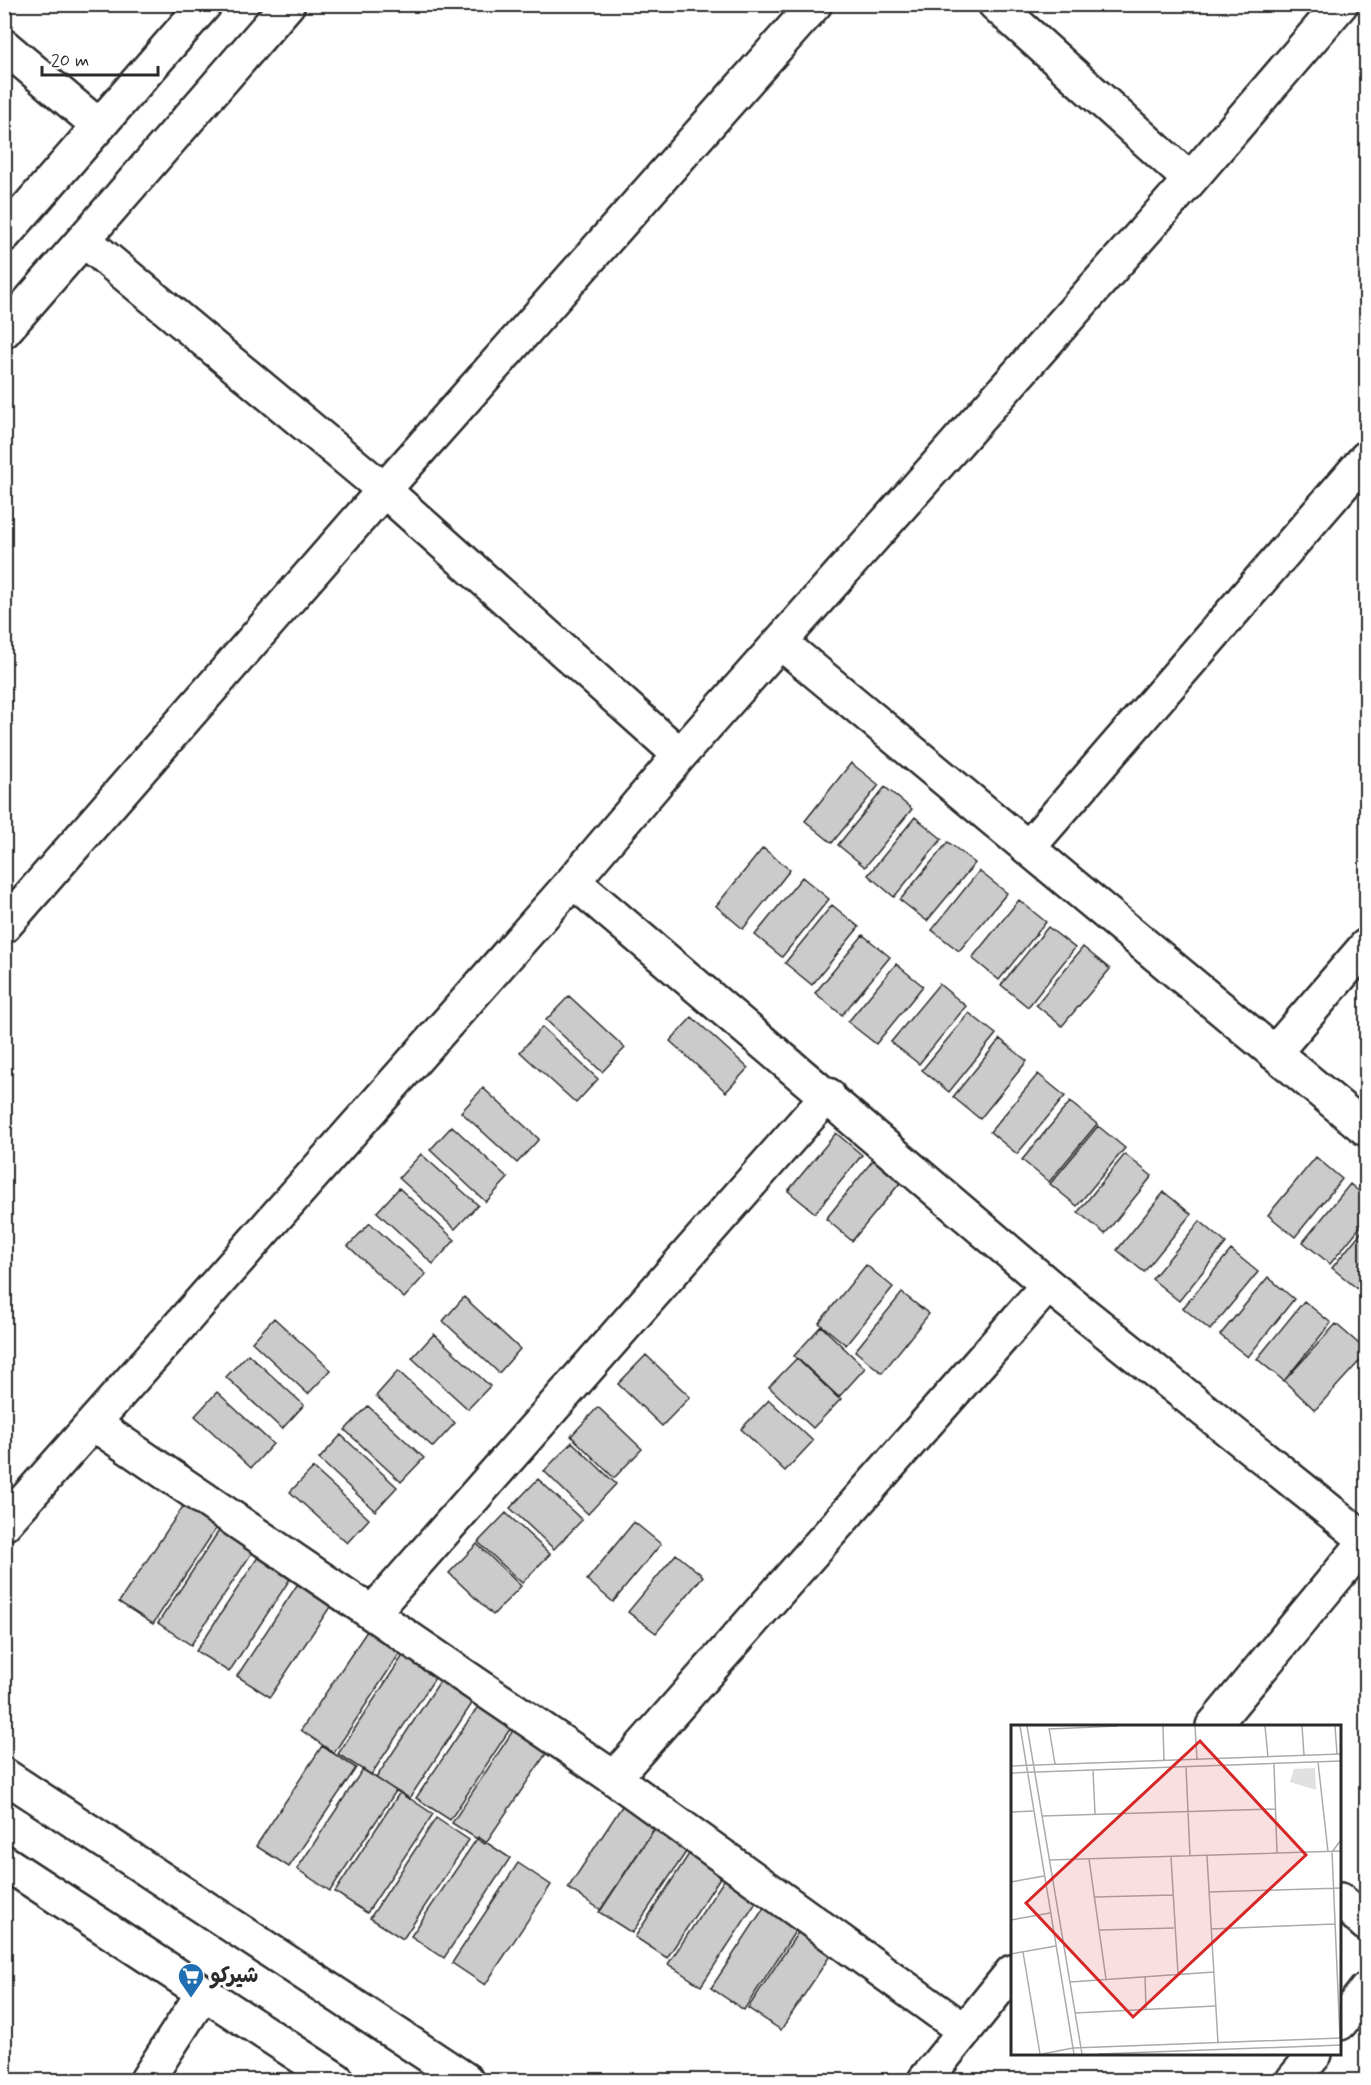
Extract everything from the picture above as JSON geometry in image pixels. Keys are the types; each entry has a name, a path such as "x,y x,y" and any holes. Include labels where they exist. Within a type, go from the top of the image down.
{"street":[{"path":"4,235 205,4"},
{"path":"4,331 288,4"},
{"path":"4,926 384,490 815,4"},
{"path":"995,4 1190,180"},
{"path":"4,1524 573,880 680,755 1190,180 1341,4"},
{"path":"4,46 99,126"},
{"path":"84,240 384,490 680,755"},
{"path":"1028,848 1366,458"},
{"path":"780,642 1366,1130"},
{"path":"573,880 828,1095 1048,1285 1366,1541 1214,1725"},
{"path":"1274,1053 1366,946"},
{"path":"372,1613 828,1095"},
{"path":"614,1778 1048,1285"},
{"path":"94,1424 614,1778 964,2031"},
{"path":"4,1776 466,2080"},
{"path":"4,1862 337,2080"},
{"path":"1341,1901 1366,1924"},
{"path":"926,2080 1011,1973"},
{"path":"1341,2022 1366,1990"},
{"path":"147,2080 203,1993"},
{"path":"1293,2080 1314,2055"}],"building":[{"path":"851,763 879,785 832,843 805,821"},
{"path":"885,787 912,809 865,867 838,845"},
{"path":"915,817 942,839 894,897 868,875"},
{"path":"948,842 975,863 927,921 900,900"},
{"path":"763,848 790,870 743,929 716,906"},
{"path":"979,871 1007,893 959,951 932,930"},
{"path":"802,877 829,899 782,957 755,935"},
{"path":"1019,900 1046,922 999,980 972,958"},
{"path":"832,905 859,927 812,985 785,963"},
{"path":"1048,927 1075,948 1028,1007 1001,985"},
{"path":"863,935 890,957 842,1015 815,993"},
{"path":"1083,947 1110,969 1062,1026 1036,1005"},
{"path":"896,964 923,986 876,1044 848,1022"},
{"path":"939,984 966,1006 919,1064 891,1042"},
{"path":"569,996 625,1048 602,1072 546,1020"},
{"path":"969,1013 996,1034 949,1092 922,1070"},
{"path":"692,1017 748,1068 726,1092 670,1041"},
{"path":"542,1027 598,1079 576,1103 520,1052"},
{"path":"1000,1039 1027,1061 980,1119 953,1097"},
{"path":"1038,1074 1065,1096 1017,1154 990,1132"},
{"path":"483,1088 539,1139 517,1163 461,1112"},
{"path":"1070,1102 1097,1124 1049,1182 1022,1160"},
{"path":"452,1126 508,1178 486,1202 430,1150"},
{"path":"1098,1126 1125,1148 1077,1206 1050,1184"},
{"path":"836,1133 862,1155 815,1213 788,1191"},
{"path":"421,1154 478,1205 455,1229 399,1178"},
{"path":"1125,1154 1152,1176 1105,1234 1078,1212"},
{"path":"1316,1157 1342,1179 1295,1237 1268,1215"},
{"path":"873,1160 900,1183 852,1241 826,1219"},
{"path":"1350,1184 1366,1197 1366,1220 1330,1264 1303,1242"},
{"path":"399,1188 455,1240 433,1264 377,1212"},
{"path":"1164,1192 1191,1214 1144,1272 1117,1250"},
{"path":"1200,1221 1226,1243 1179,1301 1152,1279"},
{"path":"370,1223 426,1274 404,1298 348,1246"},
{"path":"1366,1226 1366,1281 1359,1290 1332,1268"},
{"path":"1231,1250 1258,1272 1210,1330 1183,1308"},
{"path":"866,1265 893,1287 846,1345 819,1323"},
{"path":"1268,1277 1294,1299 1248,1357 1220,1335"},
{"path":"902,1293 929,1314 882,1373 855,1351"},
{"path":"464,1297 520,1349 499,1373 443,1321"},
{"path":"1304,1301 1331,1323 1284,1381 1257,1359"},
{"path":"274,1318 331,1370 308,1394 252,1342"},
{"path":"1336,1324 1366,1350 1366,1354 1315,1410 1284,1381"},
{"path":"821,1326 865,1368 838,1398 794,1356"},
{"path":"434,1334 490,1386 468,1409 412,1358"},
{"path":"248,1354 304,1405 282,1429 226,1377"},
{"path":"646,1355 690,1397 662,1426 618,1384"},
{"path":"797,1358 841,1399 813,1428 769,1387"},
{"path":"398,1371 455,1423 433,1447 376,1396"},
{"path":"217,1392 273,1444 251,1468 195,1416"},
{"path":"769,1400 813,1441 785,1471 741,1429"},
{"path":"368,1406 424,1458 401,1482 345,1430"},
{"path":"598,1407 642,1449 614,1478 571,1436"},
{"path":"341,1435 397,1487 375,1511 319,1459"},
{"path":"572,1442 616,1484 588,1514 544,1471"},
{"path":"313,1468 369,1519 347,1543 290,1492"},
{"path":"538,1479 582,1520 554,1549 510,1508"},
{"path":"186,1502 219,1524 153,1624 119,1602"},
{"path":"506,1513 550,1554 522,1583 478,1542"},
{"path":"634,1522 661,1544 613,1602 587,1580"},
{"path":"224,1523 257,1545 191,1645 158,1623"},
{"path":"477,1544 521,1586 493,1615 449,1573"},
{"path":"262,1551 294,1573 229,1672 196,1651"},
{"path":"676,1554 703,1576 656,1633 628,1612"},
{"path":"303,1576 336,1598 270,1697 237,1676"},
{"path":"367,1631 400,1653 334,1753 301,1730"},
{"path":"404,1654 437,1675 371,1775 338,1754"},
{"path":"442,1678 475,1699 409,1799 376,1778"},
{"path":"483,1699 516,1720 450,1820 416,1798"},
{"path":"518,1723 552,1745 485,1844 452,1823"},
{"path":"322,1746 356,1768 289,1867 256,1846"},
{"path":"363,1769 396,1791 330,1891 297,1869"},
{"path":"634,1788 667,1810 601,1910 568,1888"},
{"path":"400,1792 433,1814 367,1913 335,1892"},
{"path":"665,1812 698,1834 632,1933 599,1912"},
{"path":"436,1818 469,1840 403,1939 370,1918"},
{"path":"478,1837 510,1858 444,1958 411,1936"},
{"path":"700,1837 733,1858 667,1958 635,1937"},
{"path":"518,1863 551,1885 485,1985 452,1963"},
{"path":"734,1865 767,1886 701,1986 668,1964"},
{"path":"777,1888 809,1910 744,2010 711,1988"},
{"path":"814,1908 847,1930 781,2030 748,2008"}],"place":[{"name":"شيركو","path":"191,1999"}]}
